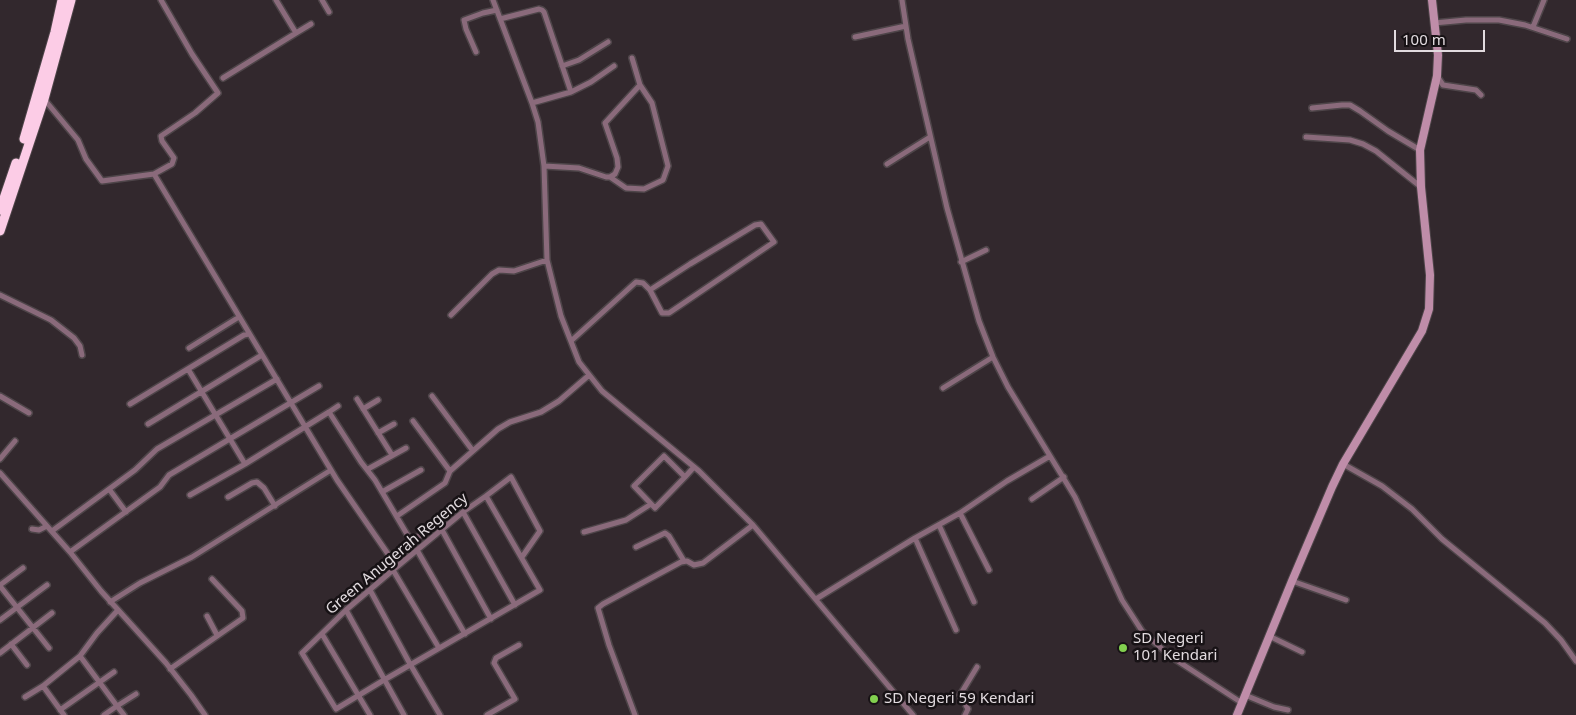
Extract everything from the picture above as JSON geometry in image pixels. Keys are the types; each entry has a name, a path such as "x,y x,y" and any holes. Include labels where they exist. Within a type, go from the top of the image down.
{"highway":[{"path":"0,231 44,99 64,0"},
{"path":"0,210 28,127 64,0"}],"street":[{"path":"44,99 69,128 81,145 86,159 102,181 154,174 172,164 174,160 172,154 162,141 161,136 218,94 161,0"},
{"path":"276,0 296,33"},
{"path":"322,0 329,12"},
{"path":"493,0 532,103 540,131 544,166 547,260 561,316 579,362 588,376 602,391 694,467 753,525 913,715"},
{"path":"902,0 930,137 979,321 993,357 1008,387 1064,477 1122,600 1142,631 1170,656 1243,699 1288,710"},
{"path":"1237,715 1343,464 1404,364 1427,318 1431,295 1421,187 1420,150 1438,76 1438,55 1432,0"},
{"path":"1533,28 1544,0"},
{"path":"476,52 466,30 464,20 497,10"},
{"path":"500,19 532,10 542,10 571,92"},
{"path":"1434,23 1466,20 1499,20 1567,39"},
{"path":"224,78 311,24"},
{"path":"855,37 906,26"},
{"path":"562,66 579,60 608,42"},
{"path":"544,166 579,168 610,177 626,188 644,188 663,180 668,166 652,104 640,85 632,58"},
{"path":"532,103 571,92 591,82 614,66"},
{"path":"1438,76 1443,85 1476,90 1481,95"},
{"path":"610,177 615,174 618,167 616,152 605,123 640,85"},
{"path":"1312,108 1342,104 1350,105 1388,132 1420,150"},
{"path":"887,164 930,137"},
{"path":"1306,137 1350,140 1362,144 1376,151 1421,187"},
{"path":"154,174 331,470 388,554 392,556 454,510"},
{"path":"571,341 636,282 643,283 650,290 662,313 669,313 774,242 761,224 755,224 650,290"},
{"path":"962,262 986,250"},
{"path":"450,315 492,274 499,270 514,271 547,260"},
{"path":"0,295 51,320 74,338 80,346 82,355"},
{"path":"189,348 239,317"},
{"path":"130,404 244,335 249,334"},
{"path":"148,424 262,355"},
{"path":"943,388 993,357"},
{"path":"188,369 244,464"},
{"path":"397,516 445,483 450,471 498,429 510,422 541,412 559,401 588,376"},
{"path":"52,531 143,463 157,449 277,379"},
{"path":"70,552 160,487 170,475 319,386"},
{"path":"0,396 29,413"},
{"path":"432,396 473,451"},
{"path":"357,399 392,455"},
{"path":"363,409 378,400"},
{"path":"190,495 338,406"},
{"path":"329,412 361,462 368,469 411,541"},
{"path":"413,421 450,471"},
{"path":"378,433 394,424"},
{"path":"0,459 15,441"},
{"path":"368,469 406,448"},
{"path":"685,477 664,456 634,486 655,508 685,477 694,467"},
{"path":"816,599 915,538 960,513 1007,481 1050,456"},
{"path":"1343,464 1382,486 1412,509 1442,539 1545,623 1561,640 1576,661"},
{"path":"110,602 140,583 192,557 331,470"},
{"path":"382,492 421,470"},
{"path":"0,473 170,669 202,714"},
{"name":"Green Anugerah Regency","path":"359,695 336,709 302,653 346,610 393,570 463,512 511,477 540,531 522,557"},
{"path":"1032,499 1064,477"},
{"path":"228,497 257,482 264,488 275,506"},
{"path":"109,489 126,512"},
{"path":"359,695 540,590 486,496"},
{"path":"584,532 626,520 651,504"},
{"path":"463,512 515,605"},
{"path":"960,513 989,570"},
{"path":"636,715 609,645 598,608 635,586 684,562 694,565 703,563 753,525"},
{"path":"939,525 974,602"},
{"path":"32,529 39,530 47,526"},
{"path":"442,530 492,619"},
{"path":"636,548 666,533 684,562"},
{"path":"915,538 956,630"},
{"path":"418,550 465,634"},
{"path":"23,568 0,586 48,648"},
{"path":"393,570 439,648"},
{"path":"170,669 241,620 243,616 242,612 212,579"},
{"path":"1292,581 1346,600"},
{"path":"0,620 16,606 47,585"},
{"path":"370,590 440,715"},
{"path":"25,697 43,686 80,656 97,633 118,610"},
{"path":"346,610 404,715"},
{"path":"0,653 52,613"},
{"path":"207,616 218,635"},
{"path":"322,634 370,715"},
{"path":"1269,636 1302,652"},
{"path":"11,644 27,665"},
{"path":"487,715 515,699 494,663 496,658 519,645"},
{"path":"80,656 124,715"},
{"path":"966,715 968,708 960,694 977,667"},
{"path":"60,710 114,672"},
{"path":"43,686 64,715"},
{"path":"104,715 136,694"}],"place":[{"name":"SD Negeri 101 Kendari","path":"1123,648"},
{"name":"SD Negeri 59 Kendari","path":"874,699"}]}
